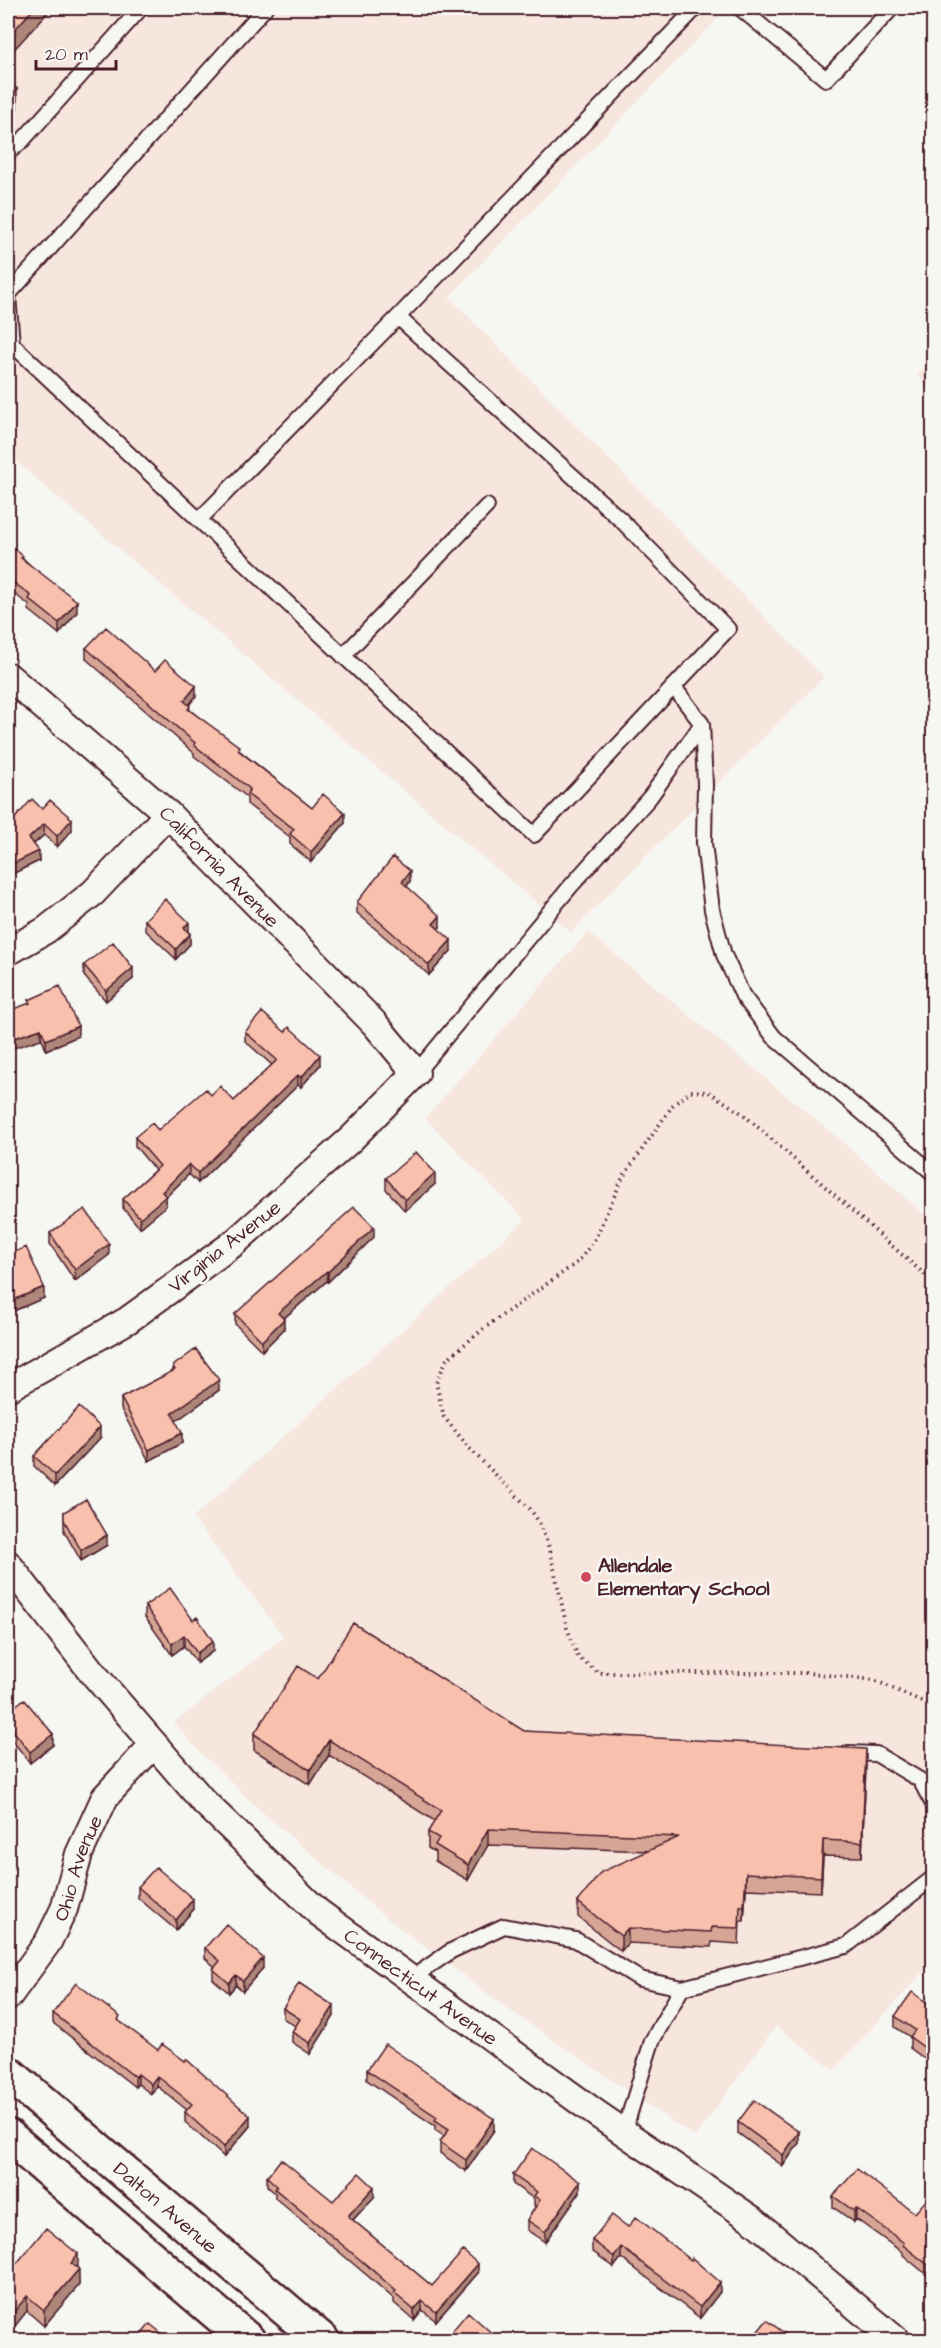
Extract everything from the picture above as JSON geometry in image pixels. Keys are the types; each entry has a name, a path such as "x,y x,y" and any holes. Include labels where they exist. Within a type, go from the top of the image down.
{"main road":[{"name":"Dalton Avenue","path":"8,2073 322,2340"},
{"path":"8,2136 248,2340"}],"street":[{"name":"California Avenue","path":"8,676 168,814 374,1023 416,1073"},
{"path":"8,952 46,930 93,892 168,814"},
{"name":"Virginia Avenue","path":"8,1388 128,1320 234,1244 351,1139 416,1073"},
{"name":"Connecticut Avenue","path":"8,1564 92,1672 203,1801 318,1912 409,1980 753,2220 896,2340"},
{"name":"Ohio Avenue","path":"8,1997 48,1942 64,1909 80,1854 105,1797 154,1744"}],"lane":[{"path":"8,153 22,141 141,8"},
{"path":"265,8 8,295 12,344 534,835 728,628 621,520 398,317"},
{"path":"199,520 696,8"},
{"path":"740,8 826,79 892,8"},
{"path":"343,656 488,506"},
{"path":"674,686 702,724 705,784 704,843 712,910 724,955 743,996 774,1036 933,1174"},
{"path":"416,1073 570,887 650,797 702,724"},
{"path":"829,1752 876,1754 920,1780 933,1806"},
{"path":"409,1980 451,1951 504,1926 576,1940 640,1979 682,1988 846,1947 933,1877"},
{"path":"624,2132 651,2041 682,1988"}],"path":[{"path":"933,1283 743,1114 708,1092 691,1091 673,1105 623,1177 594,1241 578,1262 487,1326 447,1359 436,1383 444,1417 469,1448 531,1509 539,1522 550,1550 567,1628 578,1657 599,1673 808,1673 874,1680 933,1707"}],"shaded area":[{"path":"8,8 728,8 449,297 824,677 571,932 8,455"},
{"path":"933,361 933,398 917,374"},
{"name":"Allendale Elementary School","path":"588,932 839,1139 933,1222 933,1961 834,2070 776,2026 695,2137 508,2009 384,1916 261,1811 203,1755 174,1723 284,1637 193,1518 525,1220 425,1118"}],"building":[{"path":"8,8 34,8 8,37"},
{"path":"8,80 17,89 8,100"},
{"path":"8,543 23,556 21,558 77,601 59,623 29,599 31,596 8,578"},
{"path":"106,627 155,671 165,660 196,686 184,701 190,706 188,709 240,747 238,750 312,808 323,794 345,813 311,852 290,834 294,829 247,794 250,789 194,745 195,743 86,648"},
{"path":"32,799 42,809 50,800 72,819 57,836 44,824 29,838 39,851 8,866 8,826"},
{"path":"393,857 410,871 402,882 440,916 433,924 451,940 429,965 357,902"},
{"path":"8,866 13,876 8,879"},
{"path":"165,899 189,922 184,928 190,934 176,949 145,920"},
{"path":"113,942 133,968 106,991 84,965"},
{"path":"60,986 78,1026 46,1040 41,1029 8,1040 8,1011 30,1003 29,1000"},
{"path":"262,1012 285,1032 289,1027 320,1055 301,1078 298,1075 198,1173 189,1164 162,1192 166,1196 140,1218 123,1199 160,1166 135,1137 152,1123 158,1130 206,1089 211,1095 220,1086 234,1101 277,1060 245,1032"},
{"path":"416,1152 435,1173 405,1200 386,1178"},
{"path":"354,1207 374,1227 328,1272 278,1313 284,1319 262,1341 235,1314"},
{"path":"85,1209 109,1244 75,1270 50,1233"},
{"path":"26,1247 44,1287 11,1301 8,1293 8,1255"},
{"path":"196,1349 219,1380 172,1413 182,1433 149,1450 121,1398 175,1370 173,1366"},
{"path":"79,1407 100,1427 55,1475 34,1456"},
{"path":"86,1499 107,1535 81,1550 64,1520 64,1512"},
{"path":"170,1588 193,1620 197,1617 213,1641 197,1653 184,1635 172,1644 145,1606"},
{"path":"353,1623 524,1731 866,1749 862,1842 823,1840 821,1877 746,1873 744,1906 740,1906 739,1928 712,1927 711,1932 628,1928 621,1936 578,1902 601,1872 679,1837 488,1829 468,1865 435,1845 439,1838 428,1832 441,1810 329,1740 310,1770 254,1734 298,1666 318,1679"},
{"path":"24,1699 53,1734 30,1752 8,1724 8,1712"},
{"path":"156,1867 193,1899 176,1920 138,1887"},
{"path":"226,1924 263,1958 243,1981 236,1975 229,1983 213,1969 220,1961 205,1948"},
{"path":"76,1983 120,2017 118,2020 158,2050 162,2044 185,2061 186,2059 250,2116 224,2147 185,2112 192,2104 157,2076 151,2084 138,2074 135,2077 53,2013"},
{"path":"299,1983 334,2006 310,2043 292,2032 300,2019 283,2008"},
{"path":"912,1992 933,2007 933,2054 910,2037 915,2030 895,2016"},
{"path":"385,2044 494,2119 466,2160 440,2142 449,2129 435,2120 437,2117 367,2070"},
{"path":"754,2100 799,2132 783,2155 738,2122"},
{"path":"532,2148 580,2182 545,2232 527,2220 540,2200 534,2196 537,2192 513,2175"},
{"path":"281,2159 333,2201 359,2173 374,2187 348,2216 432,2286 463,2251 478,2264 436,2312 422,2301 414,2310 369,2267 275,2189 277,2186 267,2177"},
{"path":"857,2169 915,2213 928,2198 933,2203 933,2259 928,2265 903,2245 904,2243 856,2208 854,2211 833,2196"},
{"path":"612,2215 628,2227 636,2217 691,2260 692,2258 720,2282 700,2307 621,2247 614,2257 592,2240"},
{"path":"46,2228 78,2254 71,2263 79,2269 44,2310 27,2296 8,2319 8,2274"},
{"path":"468,2312 496,2337 493,2340 454,2340 448,2336"},
{"path":"767,2320 793,2340 751,2340"},
{"path":"150,2324 170,2340 137,2340"}],"place":[{"name":"Allendale Elementary School","path":"586,1577"}]}
